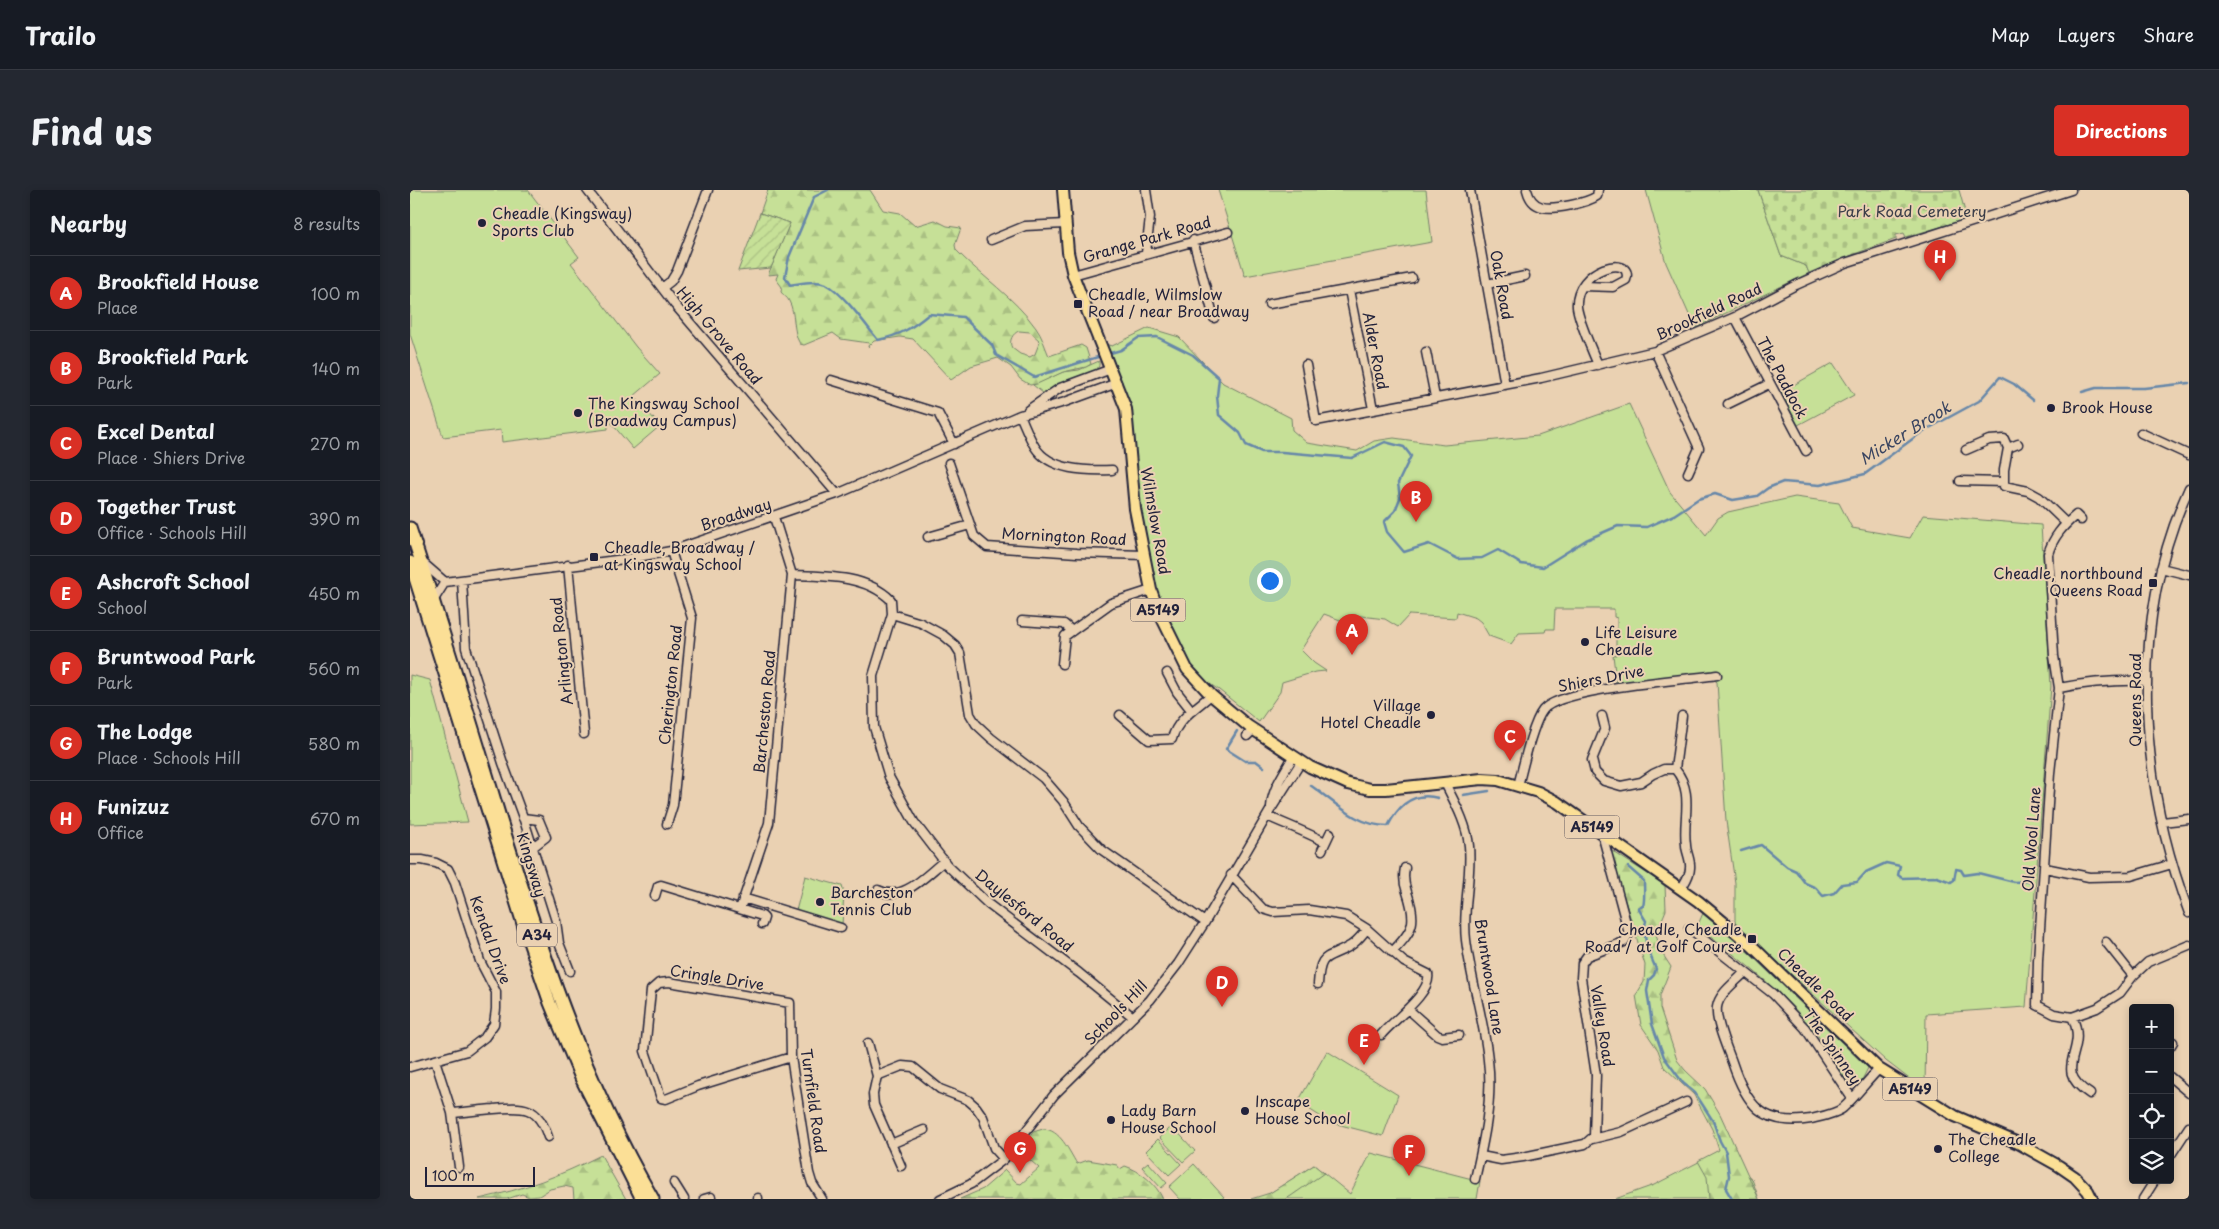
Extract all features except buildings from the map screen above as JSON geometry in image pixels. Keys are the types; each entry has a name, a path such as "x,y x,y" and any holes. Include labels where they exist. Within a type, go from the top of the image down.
{"highway":[{"name":"Kingsway","path":"410,528 415,561 524,926 550,1003 588,1095 642,1199"},
{"name":"Kingsway","path":"415,561 433,601 533,925 559,1000 594,1084 622,1143 652,1199"}],"main road":[{"name":"Wilmslow Road","path":"1063,190 1065,224 1073,275 1126,409 1134,509 1151,590 1158,610 1187,669 1250,733 1323,774 1348,784 1370,789 1402,788 1482,779 1498,780 1518,786"},
{"name":"Cheadle Road","path":"1518,786 1538,792 1557,802 1681,889 1751,945 1879,1069 1955,1116 2018,1143 2059,1166 2075,1176 2088,1190 2092,1199"}],"street":[{"name":"High Grove Road","path":"587,190 662,288 837,494"},
{"path":"662,288 671,281 677,271 708,190"},
{"path":"1146,190 1150,217 1146,253"},
{"name":"Oak Road","path":"1470,190 1505,385"},
{"path":"1527,190 1534,203 1544,207 1588,202 1597,193"},
{"name":"Brookfield Road","path":"1306,365 1316,421 1505,385 1598,365 1655,351 1734,317 1796,284 1845,263 2071,190"},
{"path":"991,240 1025,226 1065,224"},
{"name":"Grange Park Road","path":"1073,275 1146,253 1228,232"},
{"path":"1193,240 1214,318"},
{"path":"1583,286 1613,287 1626,280 1628,274 1623,267 1602,269 1590,274 1579,292 1577,307 1598,365"},
{"path":"1487,284 1525,276"},
{"path":"1269,304 1350,294 1412,278"},
{"name":"Alder Road","path":"1350,294 1373,409"},
{"name":"The Paddock","path":"1734,317 1806,451"},
{"path":"1655,351 1699,448 1688,473"},
{"path":"1426,352 1436,397"},
{"name":"Broadway","path":"1020,415 1060,388 1110,366"},
{"path":"832,380 938,413 954,444"},
{"name":"Broadway","path":"445,582 632,558 671,551 837,494 1020,415 1065,402 1116,383"},
{"path":"1728,404 1769,384"},
{"path":"1020,415 1036,449 1049,460 1067,468 1093,471 1112,470"},
{"path":"2141,433 2189,455"},
{"path":"1966,450 1989,440 2004,439 2008,448 2004,470 2004,486 2028,491 2038,497 2066,524 2076,514 2081,520"},
{"path":"2008,448 2018,444"},
{"name":"Mornington Road","path":"949,463 974,536 987,547 1144,555"},
{"path":"1960,481 2004,482"},
{"name":"Queens Road","path":"2189,488 2173,526 2162,568 2151,625 2147,681 2147,715 2152,773 2172,864 2189,913"},
{"name":"Barcheston Road","path":"740,909 769,823 792,575 774,517"},
{"name":"Old Wool Lane","path":"2066,524 2052,541 2048,554 2054,656 2059,688 2050,774 2038,960 2037,1005 2054,1014 2072,1018"},
{"path":"928,537 970,525"},
{"name":"Cherington Road","path":"667,824 673,805 692,618 671,551"},
{"path":"415,561 445,582 433,601"},
{"name":"Arlington Road","path":"568,565 584,734"},
{"path":"2162,568 2189,575"},
{"path":"792,575 828,576 860,582 880,590 890,600 892,614 921,623 943,635 955,645 960,653 970,714 976,724 1043,778 1063,801 1079,826 1102,850 1205,922"},
{"name":"Kingsway","path":"462,580 466,648 533,847 558,930 559,943 570,971"},
{"path":"1062,664 1065,636 1111,603 1151,590"},
{"name":"Daylesford Road","path":"892,614 872,676 874,727 889,777 914,822 944,861 988,904 1080,973 1133,1017"},
{"path":"1022,621 1064,624 1072,631"},
{"path":"1167,672 1177,692 1192,711"},
{"name":"Shiers Drive","path":"1518,786 1540,716 1548,705 1567,697 1594,692 1717,675"},
{"path":"2059,688 2091,682 2118,680 2147,681"},
{"path":"1172,739 1176,726 1211,695"},
{"path":"1120,715 1149,740 1172,739"},
{"path":"1602,716 1605,728 1592,760 1596,772 1604,782 1621,786 1641,782 1664,769 1675,769"},
{"path":"1681,889 1689,876 1690,866 1685,844 1688,810 1682,778 1675,769 1682,716"},
{"path":"1172,739 1177,746"},
{"name":"Schools Hill","path":"940,1199 971,1184 1004,1159 1048,1102 1162,986 1205,922 1269,813 1271,799 1297,759"},
{"name":"Bruntwood Lane","path":"1445,783 1460,812 1469,845 1468,898 1464,918 1466,941 1489,1070 1489,1102 1475,1180"},
{"path":"1269,813 1292,828 1306,832 1323,846 1330,833"},
{"name":"Kingsway","path":"523,818 539,820 546,837 533,847"},
{"path":"2162,822 2189,820"},
{"name":"Valley Road","path":"1592,1139 1597,1086 1582,990 1581,968 1587,956 1624,942 1629,934 1602,834"},
{"name":"Kendal Drive","path":"410,860 436,863 448,869 455,882 480,961 496,992 494,1024 485,1037 467,1051 410,1067"},
{"path":"878,890 900,893 944,861"},
{"path":"2045,868 2089,877 2131,876 2172,864"},
{"path":"1392,952 1410,933 1413,920 1412,906 1404,883 1405,868"},
{"path":"1231,875 1264,909 1273,912 1309,910 1346,916 1367,929 1404,962 1428,974 1429,979 1426,987 1408,1009 1391,1023 1381,1035"},
{"path":"655,896 658,886 661,885 762,916 764,918 762,924"},
{"path":"743,898 841,928"},
{"name":"The Spinney","path":"1689,928 1773,994 1805,1028 1851,1097"},
{"path":"1318,984 1319,968 1322,962 1328,956 1351,946 1367,929"},
{"path":"2106,942 2133,976"},
{"path":"2090,1094 2078,1086 2072,1078 2070,1069 2077,1043 2078,1028 2072,1018 2097,1008 2120,993 2133,976 2148,962 2189,945"},
{"name":"The Spinney","path":"1745,972 1721,996 1717,1008 1718,1021 1741,1088 1752,1105 1773,1118 1793,1122 1815,1118 1842,1109 1851,1097 1879,1069"},
{"name":"Cringle Drive","path":"790,1004 661,982 651,990 644,1045 647,1062 658,1092 661,1098 666,1099 698,1086 791,1057"},
{"name":"Turnfield Road","path":"790,1004 791,1057 809,1172 812,1183 822,1199"},
{"path":"1408,1009 1437,1035 1442,1037 1459,1035"},
{"path":"868,1043 875,1061 877,1076 873,1094 874,1105 900,1166"},
{"path":"435,1060 452,1113 459,1167"},
{"path":"877,1076 902,1066 914,1067 940,1089 968,1100 984,1117 994,1148 1004,1159"},
{"path":"2174,1081 2189,1093"},
{"path":"1480,1156 1509,1159 1584,1144 1592,1139 1621,1132 1686,1102"},
{"path":"452,1113 515,1106 527,1108 537,1116 545,1127 548,1137"},
{"path":"2174,1150 2189,1127"},
{"path":"891,1144 924,1130"},
{"path":"674,1183 684,1199"},
{"path":"2143,1199 2152,1184"}],"green space":[{"path":"410,190 528,190 579,257 571,263 636,347 660,374 634,396 660,426 633,449 608,419 608,429 502,442 501,430 443,437 410,334"},
{"path":"768,190 870,190 883,210 900,213 915,226 935,220 947,226 961,228 955,245 956,250 1008,297 1027,317 1040,334 1049,356 1081,345 1086,348 1091,364 1086,367 1063,372 1037,384 1030,385 1020,379 1011,367 998,358 971,366 951,380 913,339 900,337 874,341 868,347 869,343 841,339 833,333 804,345 800,344 796,334 793,311 788,300 781,292 782,287 776,279 778,274 768,275 790,223 760,213","holes":["1017,332 1030,332 1040,341 1035,354 1030,357 1020,354 1012,348 1011,343 1013,335"]},
{"path":"1218,190 1426,190 1432,242 1245,276"},
{"path":"1646,190 1758,190 1781,256 1806,266 1809,273 1695,328 1666,263"},
{"name":"Park Road Cemetery","path":"1758,190 1959,190 1967,219 1906,237 1904,233 1896,235 1896,239 1809,273 1806,266 1781,256"},
{"path":"760,213 790,223 771,268 738,271"},
{"path":"1149,328 1179,337 1223,383 1291,418 1292,430 1307,443 1357,451 1374,441 1394,438 1444,445 1538,436 1629,404 1670,492 1706,535 1718,518 1728,512 1795,497 1839,503 1852,528 1910,538 1923,515 2041,525 2051,686 2026,1007 1926,1014 1925,1091 1886,1061 1735,923 1735,883 1726,821 1717,682 1710,676 1617,689 1613,655 1616,655 1616,634 1613,634 1613,630 1617,630 1617,618 1614,617 1614,609 1555,609 1554,629 1546,629 1545,632 1519,633 1511,644 1489,636 1481,622 1476,618 1457,612 1456,618 1409,615 1398,627 1385,619 1353,615 1343,621 1324,614 1301,650 1314,663 1326,671 1315,672 1282,682 1280,692 1259,722 1219,690 1187,669 1151,590 1126,409 1101,343 1112,346"},
{"path":"1099,361 1099,366 1096,370 1043,393 1033,385 1063,372 1079,370"},
{"path":"1833,363 1854,395 1798,425 1781,392"},
{"path":"410,675 430,680 468,822 410,824"},
{"path":"1609,849 1665,885 1666,910 1656,934 1660,950 1671,967 1660,995 1660,1008 1677,1060 1705,1089 1720,1114 1759,1199 1709,1199 1707,1177 1698,1161 1719,1150 1712,1129 1694,1095 1664,1067 1658,1050 1641,1025 1636,995 1644,982 1645,965"},
{"name":"Barcheston Tennis Club","path":"805,876 842,886 844,893 842,925 796,911"},
{"path":"1703,913 1749,953 1868,1068 1862,1080 1854,1084 1847,1081 1818,1036 1793,1007 1751,968 1705,933 1698,925"},
{"path":"1327,1051 1398,1095 1383,1136 1329,1122 1298,1102"},
{"path":"1172,1126 1195,1151 1183,1162 1160,1138"},
{"path":"1043,1129 1049,1130 1059,1137 1077,1164 1088,1160 1117,1165 1120,1169 1125,1166 1131,1168 1152,1183 1163,1199 960,1199 983,1189 1005,1170 1017,1183 1021,1184 1039,1168 1022,1153 1022,1150 1033,1132"},
{"path":"1158,1139 1181,1164 1169,1175 1146,1151"},
{"path":"1720,1151 1752,1179 1759,1199 1615,1199 1654,1185"},
{"path":"1371,1153 1480,1181 1477,1199 1261,1199 1314,1165 1350,1194"},
{"path":"601,1155 626,1199 574,1199 573,1188 564,1186 550,1189 539,1196 529,1197 522,1194 507,1199 479,1199 542,1181"},
{"path":"1148,1162 1167,1183 1161,1188 1142,1167"},
{"path":"1194,1164 1224,1197 1221,1199 1180,1199 1169,1187"},
{"path":"1314,1165 1324,1173 1286,1199 1251,1199 1270,1193"}],"waterway":[{"name":"Micker Brook","path":"828,190 814,197 789,257 785,277 790,285 817,282 832,288 854,309 878,340 905,331 929,314 963,317 992,345 996,355 1034,377 1101,356"},
{"name":"Micker Brook","path":"1107,354 1121,350 1138,338 1157,337 1193,355 1219,378 1217,396 1219,415 1240,433 1246,445 1262,452 1352,458 1385,442 1404,447 1411,456 1398,483 1400,498 1395,511 1384,522 1387,532 1404,552 1429,544 1458,559 1482,558 1498,550 1521,564 1543,567 1586,540 1618,526 1647,527 1674,515 1698,499 1715,494 1733,500 1757,496 1768,488 1783,482 1820,485 1865,474 1922,432 1979,401 2000,377 2014,384 2033,400"},
{"name":"Micker Brook","path":"2082,392 2096,388 2144,388 2189,383"},
{"path":"1237,731 1226,749 1245,761 1256,761 1264,767"},
{"path":"1310,785 1346,812 1356,818 1376,825 1388,826 1397,812 1414,799 1429,796 1438,798"},
{"path":"1463,795 1489,791"},
{"path":"1741,851 1761,845 1787,867 1796,871 1805,883 1816,888 1823,896 1834,893 1842,884 1857,882 1866,872 1886,863 1900,866 1898,875 1902,878 1937,877 1951,882 1954,880 1956,869 1961,870 1964,875 1978,873 2014,882 2031,881"},
{"path":"1628,867 1644,881 1644,904 1638,908 1646,921 1644,930 1647,948 1656,969 1654,975 1649,980 1647,991 1652,1024 1664,1057 1683,1083 1695,1093 1713,1121 1726,1152 1729,1176 1726,1189 1732,1199"}],"place":[{"name":"Cheadle (Kingsway) Sports Club","path":"482,223"},
{"name":"Funizuz","path":"1940,281"},
{"name":"Cheadle, Wilmslow Road / near Broadway","path":"1078,304"},
{"name":"Brook House","path":"2051,408"},
{"name":"The Kingsway School (Broadway Campus)","path":"578,413"},
{"name":"Brookfield Park","path":"1416,522"},
{"name":"Cheadle, Broadway / at Kingsway School","path":"594,557"},
{"name":"Cheadle, northbound Queens Road","path":"2153,583"},
{"name":"Life Leisure Cheadle","path":"1585,642"},
{"name":"Brookfield House","path":"1352,655"},
{"name":"Village Hotel Cheadle","path":"1431,715"},
{"name":"Excel Dental","path":"1510,761"},
{"name":"Barcheston Tennis Club","path":"820,902"},
{"name":"Cheadle, Cheadle Road / at Golf Course","path":"1752,939"},
{"name":"Together Trust","path":"1222,1007"},
{"name":"Ashcroft School","path":"1364,1065"},
{"name":"Inscape House School","path":"1245,1111"},
{"name":"Lady Barn House School","path":"1111,1120"},
{"name":"The Cheadle College","path":"1938,1149"},
{"name":"The Lodge","path":"1020,1173"},
{"name":"Bruntwood Park","path":"1409,1176"}]}
